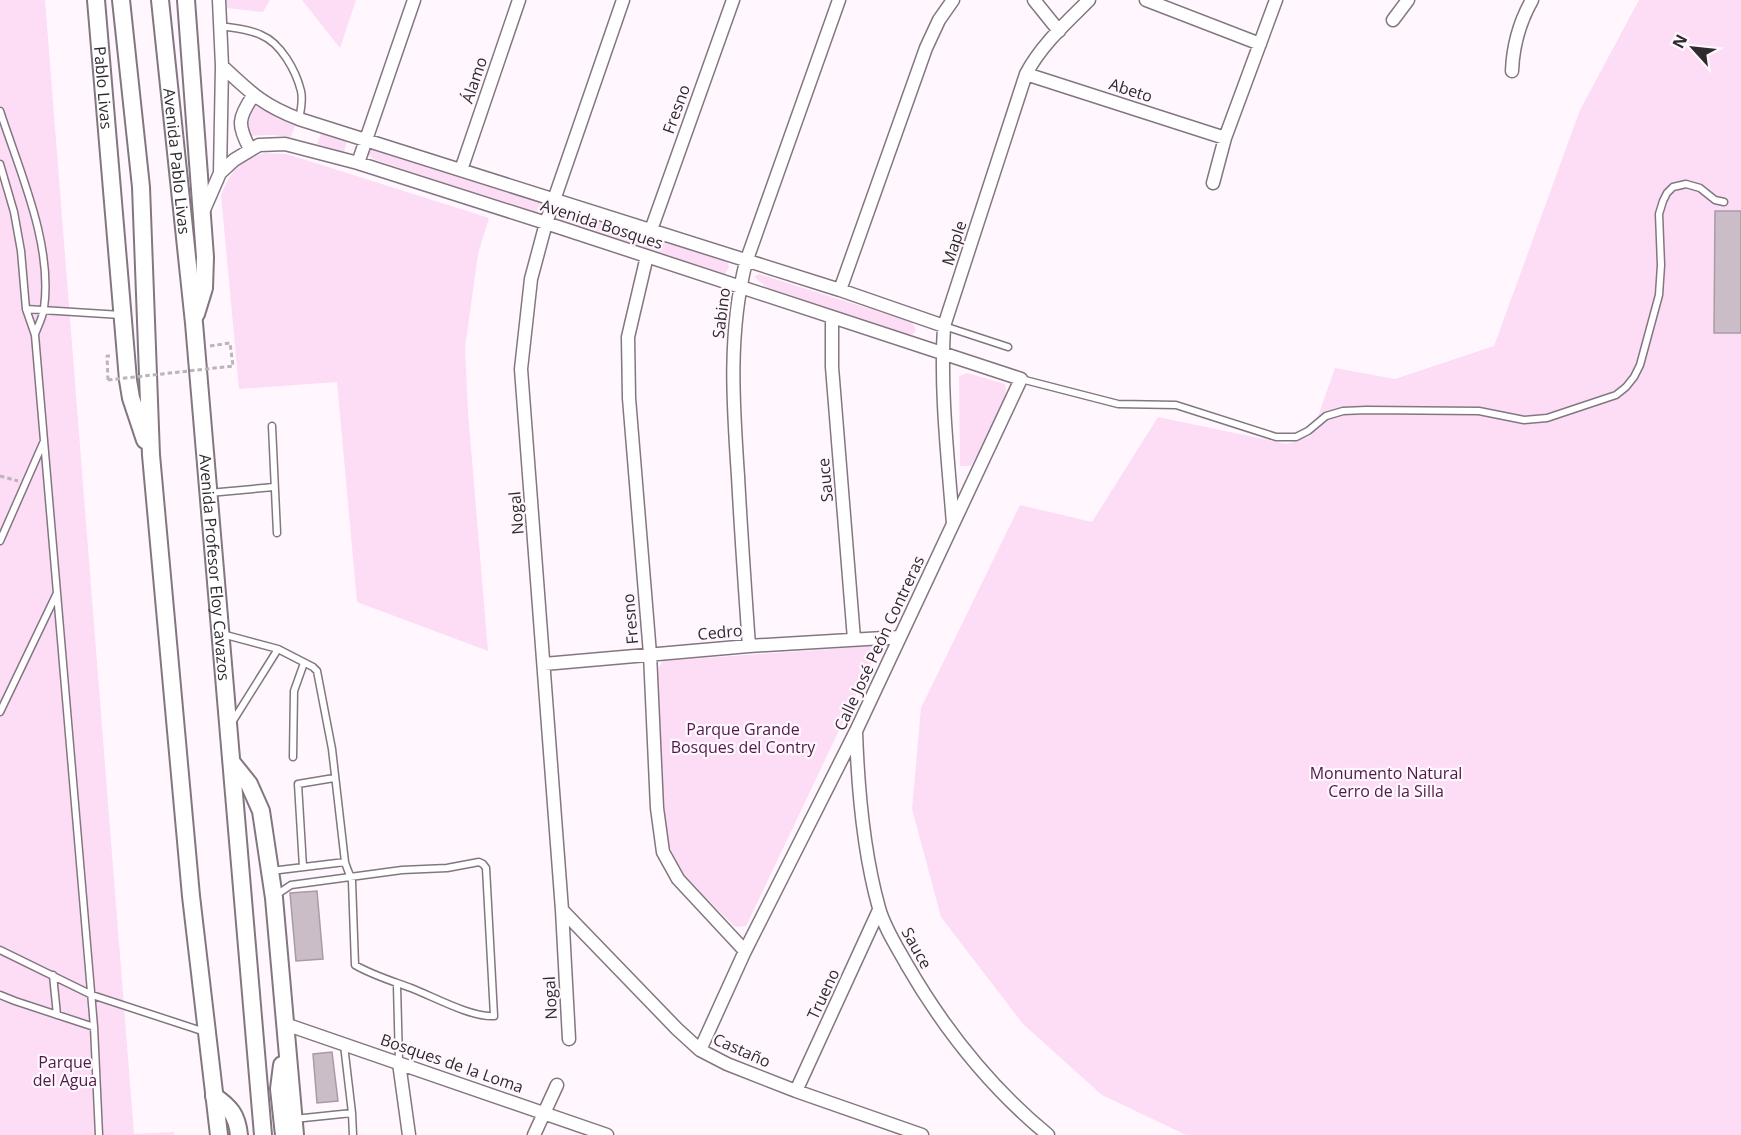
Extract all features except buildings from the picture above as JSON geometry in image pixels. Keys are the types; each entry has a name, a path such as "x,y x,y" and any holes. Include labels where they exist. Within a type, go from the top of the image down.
{"main road":[{"name":"Pablo Livas","path":"96,0 122,315"},
{"path":"121,0 141,187 151,455 190,884 219,1135"},
{"name":"Avenida Pablo Livas","path":"160,0 194,323"},
{"name":"Avenida Profesor Eloy Cavazos","path":"186,0 205,256 204,288 194,323 263,1135"},
{"path":"122,315 131,398 151,455"},
{"path":"233,765 249,784 261,811 274,898 294,1127"},
{"path":"284,1135 279,1089 280,1073 288,1051"},
{"path":"214,1096 228,1106 236,1116 240,1135"}],"street":[{"path":"219,0 222,66 220,173"},
{"path":"358,163 414,0"},
{"name":"Álamo","path":"460,170 519,0"},
{"name":"Nogal","path":"569,1039 562,910 521,369 531,279 546,223 623,0"},
{"name":"Fresno","path":"651,230 733,0"},
{"name":"Sabino","path":"749,646 733,405 733,352 740,285 746,262 839,0"},
{"path":"840,290 926,48 939,20 953,0"},
{"path":"1034,0 1059,31"},
{"name":"Maple","path":"953,525 944,416 942,354 944,326 1030,65 1089,0"},
{"path":"1146,0 1260,44"},
{"path":"1213,183 1225,138 1276,0"},
{"path":"1393,21 1408,0"},
{"path":"1512,71 1513,51 1520,26 1532,0"},
{"name":"Avenida Bosques","path":"222,66 253,96 299,119 840,290 944,326"},
{"name":"Abeto","path":"1026,74 1225,138"},
{"path":"249,149 240,124 244,109 253,96"},
{"name":"Avenida Bosques","path":"202,216 220,173 249,149 271,143 285,144 358,163 546,223 1021,379"},
{"name":"Fresno","path":"647,256 628,337 629,398 650,654 657,808 663,852 678,879 745,951"},
{"name":"Sauce","path":"832,317 832,367 854,639"},
{"name":"Calle José Peón Contreras","path":"700,1050 745,951 856,731 1021,379"},
{"name":"Cedro","path":"544,664 749,646 900,637"},
{"name":"Sauce","path":"856,731 858,792 867,854 879,910 897,949 924,994 962,1048 998,1089 1048,1135"},
{"name":"Castaño","path":"562,910 700,1050 727,1064 796,1091 922,1135"},
{"name":"Trueno","path":"796,1091 879,910"},
{"name":"Bosques de la Loma","path":"285,1024 607,1135"},
{"path":"399,1063 409,1135"},
{"path":"534,1135 557,1085"}],"lane":[{"path":"220,26 260,34 269,38 278,47 290,65 301,92 299,119"},
{"path":"0,111 25,183 42,246 45,272 44,309 35,335"},
{"path":"0,164 18,230 26,309 35,335 92,994 99,1135"},
{"path":"1021,379 1118,404 1176,405 1276,437 1296,437 1308,431 1326,416 1343,411 1467,410 1524,420 1546,418 1616,395 1634,377 1640,365 1659,295 1661,265 1659,214 1667,193 1673,188 1686,184 1700,188 1715,200 1724,202"},
{"path":"26,309 122,315"},
{"path":"944,326 1008,347"},
{"path":"272,426 277,533"},
{"path":"0,541 44,440"},
{"path":"209,493 274,488"},
{"path":"0,712 57,592"},
{"path":"221,634 278,649 313,666 317,671 332,749 345,862 350,876 352,881 355,964 397,985 409,987 454,1006 494,1016 485,866 479,862 447,868 402,870 350,876 291,885 274,898"},
{"path":"229,727 278,649"},
{"path":"293,758 294,691 304,663"},
{"path":"303,867 297,786 300,783 334,778"},
{"path":"270,871 345,862"},
{"path":"0,950 92,994 206,1033"},
{"path":"53,975 57,1015"},
{"path":"397,985 399,1063"},
{"path":"0,995 94,1027"},
{"path":"344,1043 353,1135"},
{"path":"294,1127 352,1113"}],"path":[{"path":"107,356 108,380 233,366 230,344"},
{"path":"0,476 25,484"}],"green space":[{"name":"Parque del Agua","path":"0,0 45,0 134,1134 174,1132 174,1135 0,1135"},
{"path":"226,0 270,0 263,12 227,8"},
{"path":"302,0 356,0 340,48"},
{"name":"Monumento Natural Cerro de la Silla","path":"1639,0 1741,0 1741,1135 1186,1135 1102,1095 1023,1024 941,917 912,809 921,708 1020,505 1092,522 1158,417 1287,444 1311,436 1335,368 1395,379 1494,346 1580,110"},
{"path":"256,106 279,119 296,124 291,137 247,136 246,112"},
{"path":"321,133 347,141 344,152 317,144"},
{"path":"373,148 539,201 544,206 544,211 535,213 373,159 368,154 369,149"},
{"path":"265,153 287,154 489,218 478,254 465,348 468,412 488,651 357,602 337,382 239,389 221,195 237,167"},
{"path":"561,209 727,260 729,267 725,274 561,221 557,214"},
{"path":"759,274 912,322 916,330 913,334 907,335 766,287 754,277"},
{"path":"967,373 1005,384 1006,393 1000,414 971,466 960,466 959,376"},
{"name":"Parque Grande Bosques del Contry","path":"872,646 875,655 746,926 735,927 684,876 669,846 664,816 655,673 663,661"}]}
